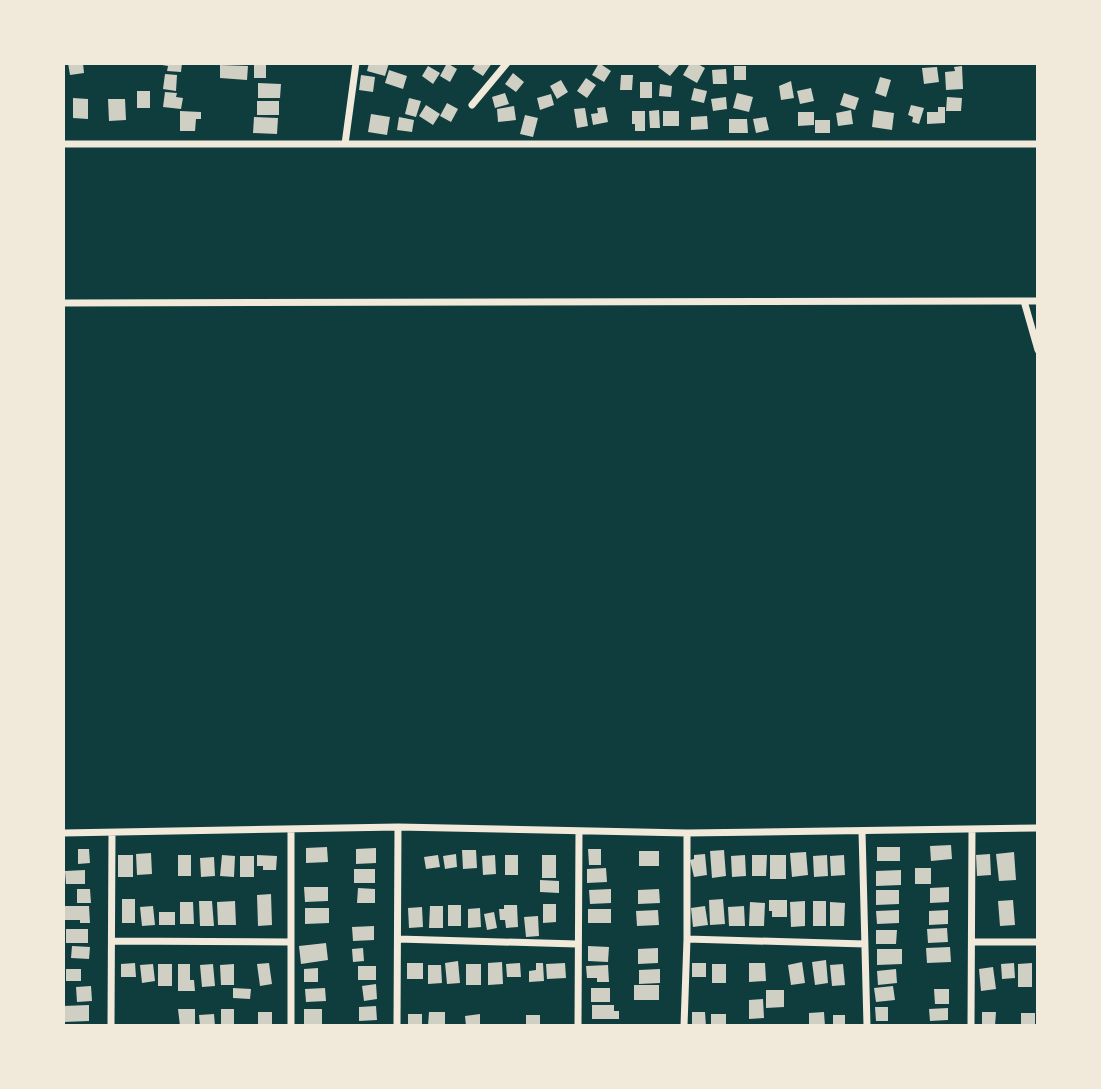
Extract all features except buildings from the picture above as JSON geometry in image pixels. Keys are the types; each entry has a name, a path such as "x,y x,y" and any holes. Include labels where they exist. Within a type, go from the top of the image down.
{"street":[{"path":"345,144 356,63"},
{"path":"472,105 506,63"},
{"path":"63,144 1038,144"},
{"path":"1024,301 1038,351"},
{"path":"63,303 1038,301"},
{"path":"397,1026 398,827"},
{"path":"63,833 398,827 687,833 1038,828"},
{"path":"971,1026 972,829"},
{"path":"291,830 291,1026"},
{"path":"578,1026 579,831"},
{"path":"862,831 867,1026"},
{"path":"684,1026 687,833"},
{"path":"111,1026 112,834"},
{"path":"398,939 578,944"},
{"path":"687,939 865,944"},
{"path":"112,941 290,942"},
{"path":"972,942 1038,942"}]}
